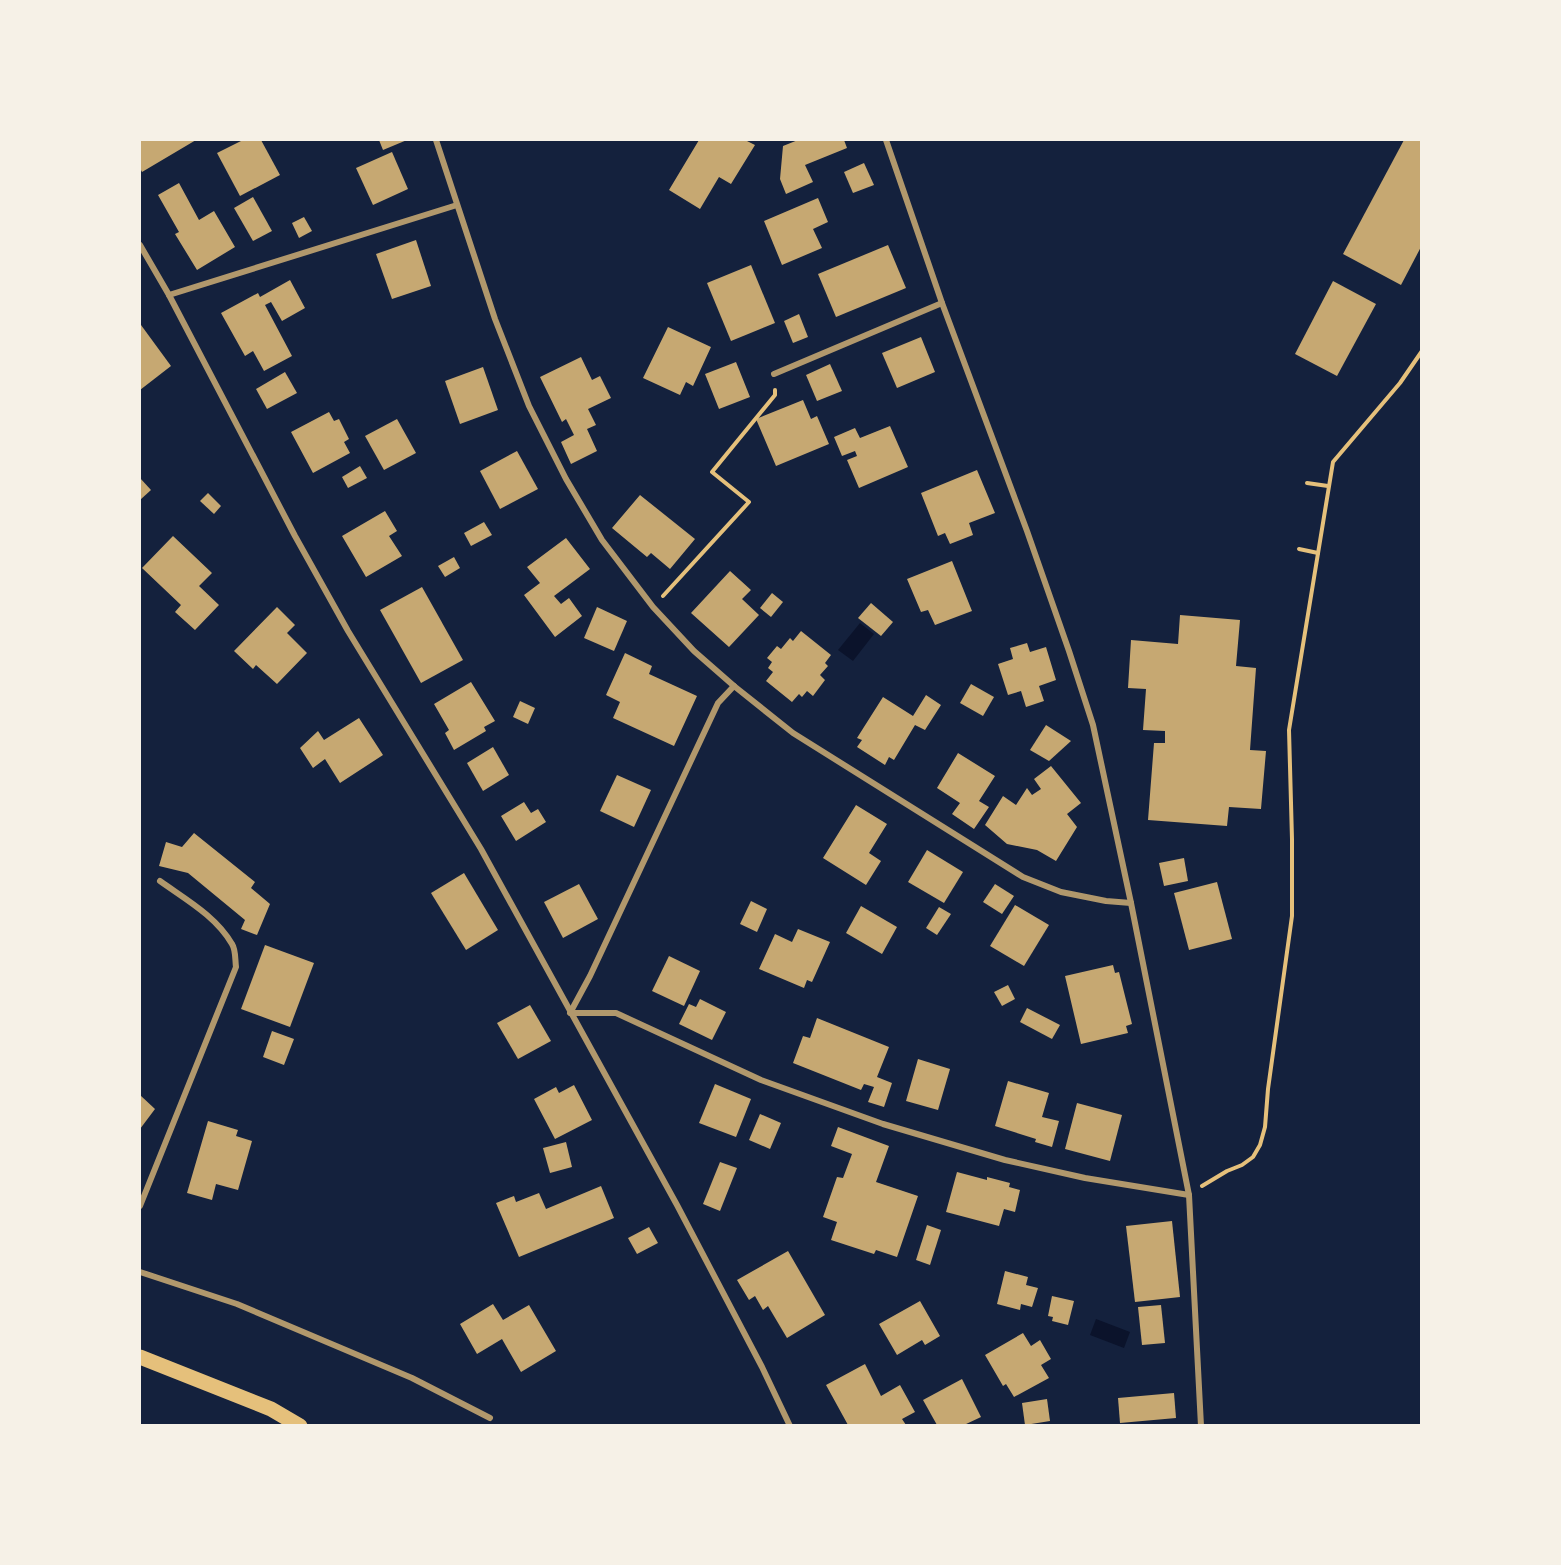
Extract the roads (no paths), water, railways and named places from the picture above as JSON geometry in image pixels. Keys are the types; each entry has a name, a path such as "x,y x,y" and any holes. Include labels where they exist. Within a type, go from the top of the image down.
{"main road":[{"path":"140,1357 271,1409 300,1425"}],"street":[{"path":"436,140 495,319 529,406 566,479 602,540 653,607 694,651 793,733 1023,877 1061,892 1106,901 1131,903"},
{"path":"886,140 942,303 1027,531 1089,714 1131,903 1189,1194 1201,1425"},
{"path":"169,295 457,206"},
{"path":"140,245 169,295 300,545 348,631 481,849 677,1205 790,1425"},
{"path":"774,374 942,303"},
{"path":"570,1013 590,976 718,703 734,686"},
{"path":"140,1206 236,967 234,946 219,927 196,906 160,881"},
{"path":"570,1013 616,1013 761,1080 883,1124 1005,1160 1085,1178 1189,1194"},
{"path":"140,1272 237,1304 412,1378 490,1418"}],"water":[{"path":"860,623 874,634 853,661 838,650"},
{"path":"1096,1319 1130,1332 1124,1348 1090,1335"}]}
